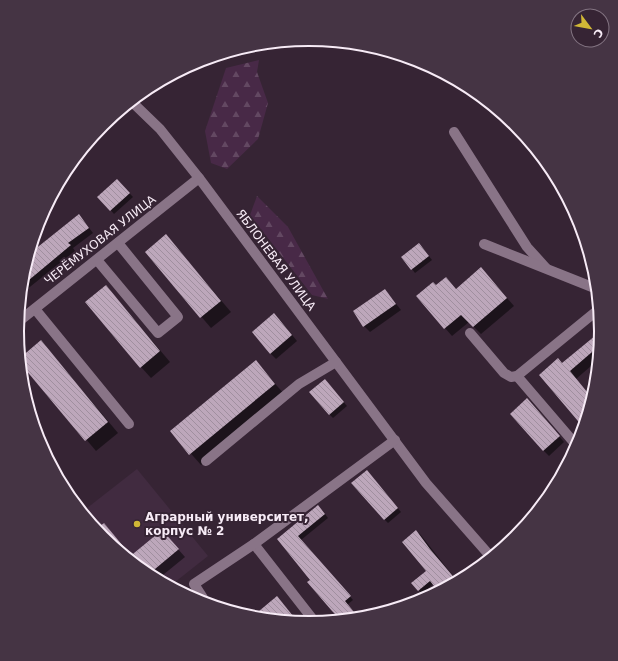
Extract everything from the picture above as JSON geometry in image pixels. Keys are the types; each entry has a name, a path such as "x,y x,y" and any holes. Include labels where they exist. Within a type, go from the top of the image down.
{"street":[{"name":"ЯБЛОНЕВАЯ УЛИЦА","path":"135,105 160,129 199,178 439,498 487,553"},
{"path":"454,132 527,247 546,268"},
{"name":"ЧЕРЁМУХОВАЯ УЛИЦА","path":"25,317 199,178"},
{"path":"97,260 158,333 178,317 118,243"},
{"path":"484,244 591,286"},
{"path":"34,309 130,424"},
{"path":"470,333 504,372 511,377 517,376 593,314"},
{"path":"206,461 299,384 336,362"},
{"path":"517,376 572,440"},
{"path":"201,594 194,584 254,544 395,440"},
{"path":"254,544 310,616"}],"shaded area":[{"name":"Аграрный университет, корпус № 2","path":"137,469 208,556 175,582 136,557 121,545 107,532 87,508"}],"green space":[{"path":"259,60 257,72 268,103 258,139 227,169 211,163 205,131 226,68"},
{"path":"257,196 288,227 328,299 312,295 250,215"}],"building":[{"path":"117,179 130,193 110,211 97,197"},
{"path":"79,214 89,228 68,243 71,245 29,280 36,248"},
{"path":"166,234 221,301 200,318 145,252"},
{"path":"419,243 429,256 411,270 401,257"},
{"path":"481,267 507,298 473,327 461,315 444,329 416,296 433,282 436,285 446,277 456,289"},
{"path":"106,285 160,351 140,368 85,302"},
{"path":"385,289 396,304 363,327 353,311"},
{"path":"274,313 292,335 270,354 252,332"},
{"path":"594,337 593,351 570,371 587,392 579,422 539,375 558,358 562,363"},
{"path":"41,340 108,422 85,441 26,371 25,354"},
{"path":"256,360 275,384 189,455 170,431"},
{"path":"325,379 344,402 329,415 309,392"},
{"path":"527,398 560,436 543,451 510,414"},
{"path":"367,470 398,508 384,520 351,483"},
{"path":"318,505 325,514 298,536 351,596 345,601 354,612 335,614 307,582 310,580 277,539"},
{"path":"104,523 125,548 107,532 101,525"},
{"path":"162,530 179,549 155,569 133,554"},
{"path":"416,530 453,576 434,586 430,581 418,591 411,583 426,571 402,542"},
{"path":"277,596 292,615 272,613 259,611"}],"place":[{"name":"Аграрный университет, корпус № 2","path":"137,524"}]}
